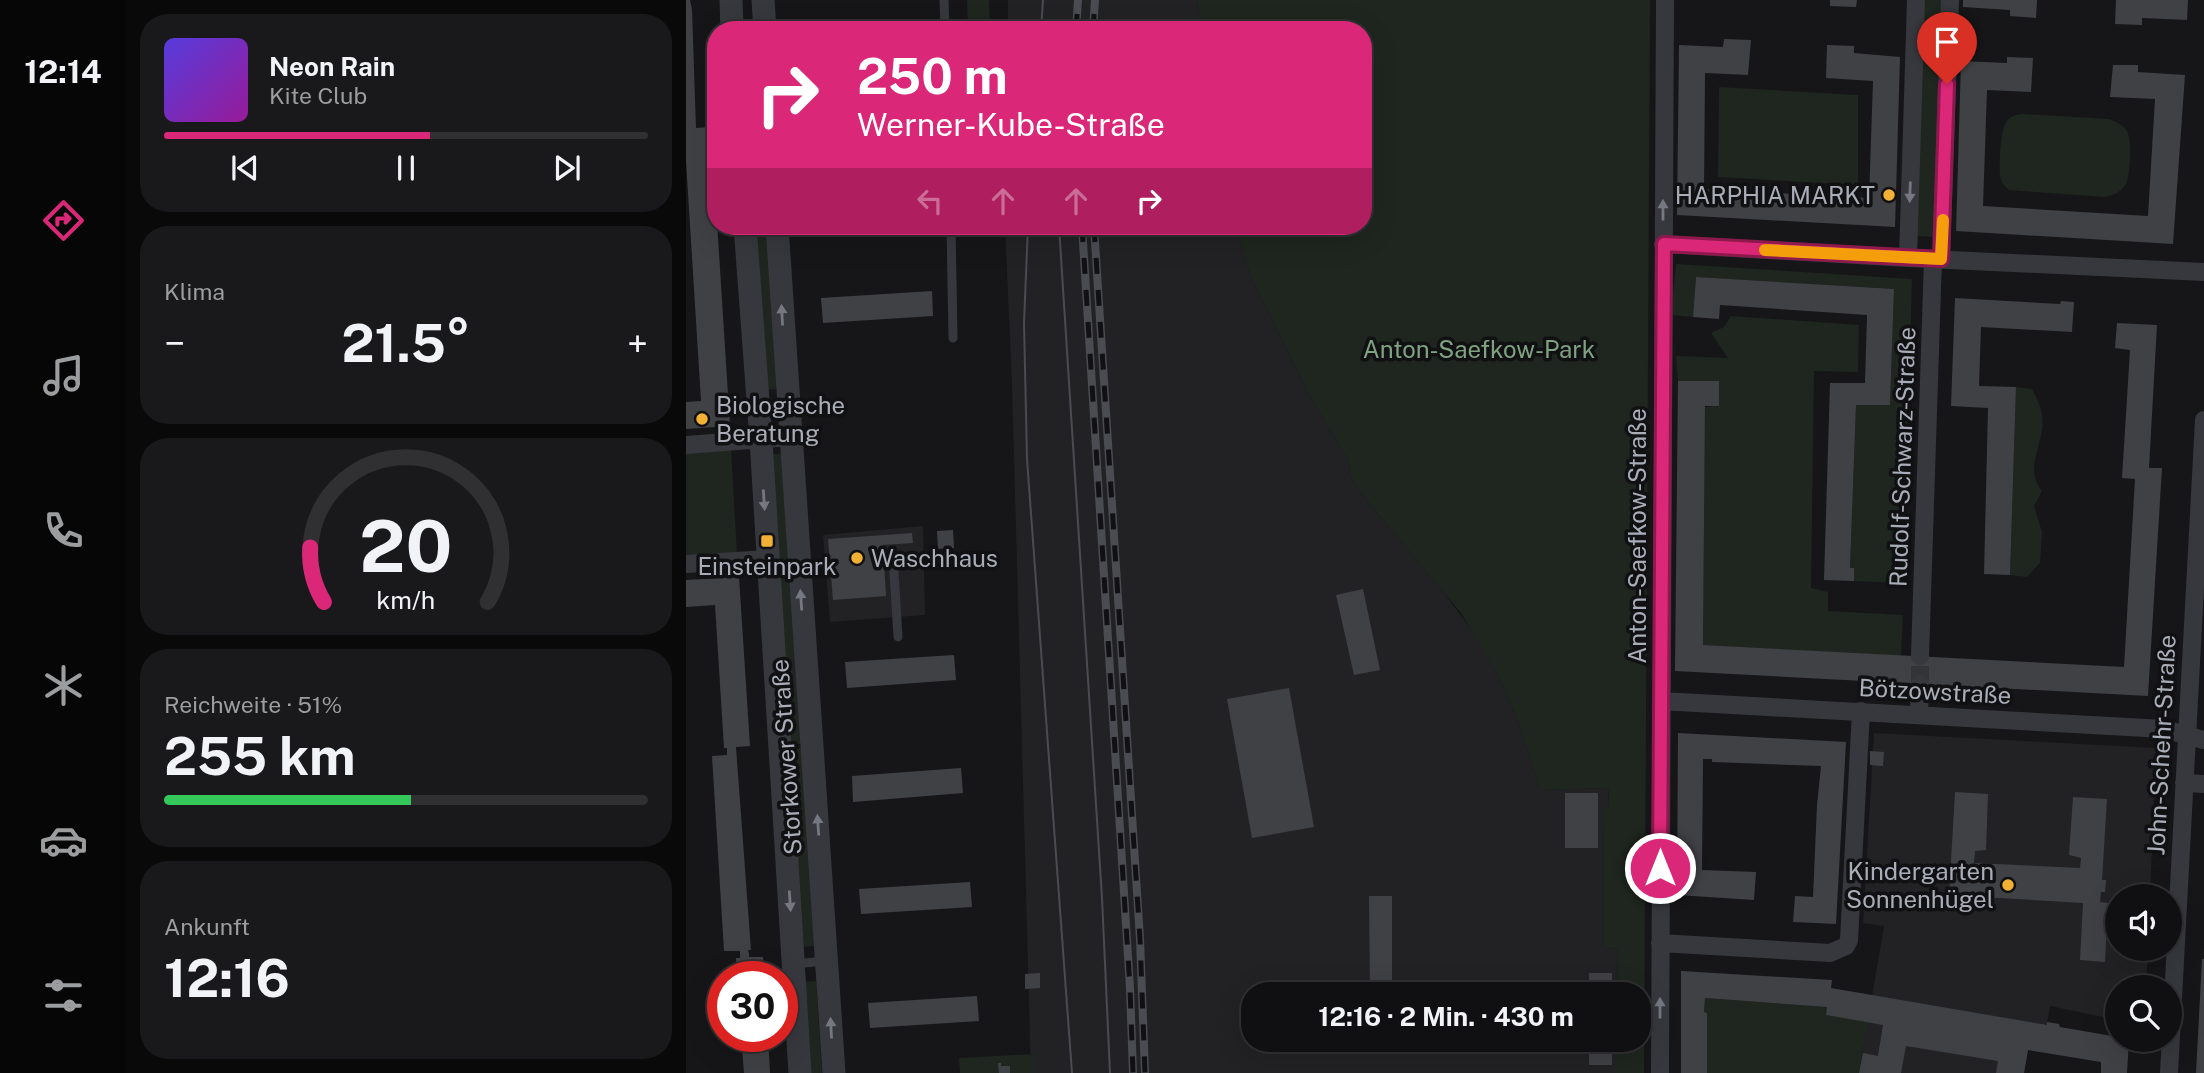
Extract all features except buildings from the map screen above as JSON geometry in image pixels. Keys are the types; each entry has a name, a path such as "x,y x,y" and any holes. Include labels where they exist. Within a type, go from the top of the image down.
{"street":[{"path":"731,0 732,21"},
{"path":"763,0 764,21"},
{"name":"Anton-Saefkow-Straße","path":"1660,1073 1665,0"},
{"path":"1908,258 1916,0"},
{"name":"Rudolf-Schwarz-Straße","path":"1920,656 1950,0"},
{"name":"Storkower Straße","path":"746,235 794,961"},
{"name":"Storkower Straße","path":"778,235 834,1073"},
{"path":"1664,244 2204,272"},
{"name":"John-Schehr-Straße","path":"2169,1073 2204,420"},
{"path":"686,445 790,437"},
{"path":"686,564 768,559"},
{"path":"1919,714 1920,684"},
{"name":"Bötzowstraße","path":"1661,701 2164,729 2204,740"},
{"path":"1660,943 1830,953 1846,946 1849,940 1861,712"},
{"path":"2183,783 2204,784"},
{"name":"Storkower Straße","path":"798,1037 800,1073"}],"lane":[{"path":"944,0 945,21"},
{"path":"951,235 953,338"},
{"path":"893,556 898,637"},
{"path":"798,964 827,961"}],"shaded area":[{"path":"1008,0 1197,0 1200,21 1008,21"},
{"path":"1005,235 1238,235 1251,277 1310,397 1349,462 1350,476 1368,502 1442,590 1478,639 1499,677 1516,716 1540,790 1609,788 1608,809 1603,809 1604,948 1618,949 1617,982 1241,982 1241,1052 1616,1052 1616,1073 1031,1073"},
{"path":"923,526 925,615 830,622 823,535"},
{"name":"Kindergarten Sonnenhügel","path":"1874,733 2156,748 2150,884 2105,884 2105,961 2147,961 2147,975 2105,975 2105,1017 2050,1006 2042,1052 2028,1050 2024,1073 1859,1073 1884,926 1863,923"}],"green space":[{"path":"967,0 989,0 990,21 968,21"},
{"name":"Anton-Saefkow-Park","path":"1197,0 1650,0 1645,982 1617,982 1618,949 1604,948 1603,809 1608,808 1609,788 1540,790 1516,716 1499,677 1461,613 1368,502 1350,476 1349,462 1310,397 1251,277 1238,235 1372,235 1372,21 1200,21"},
{"path":"1921,0 1944,0 1934,237 1916,236"},
{"path":"1719,87 1858,95 1858,185 1718,177"},
{"path":"2022,114 2109,119 2121,125 2129,135 2130,148 2128,177 2124,187 2105,197 2009,190 2000,176 2001,139 2008,119"},
{"path":"752,235 770,235 779,389 762,390"},
{"path":"1676,264 1912,279 1904,583 1854,581 1854,568 1850,568 1856,405 1890,405 1894,289 1696,277 1693,317 1671,315"},
{"path":"1731,316 1859,325 1858,372 1814,371 1811,588 1828,592 1828,611 1903,615 1901,656 1703,645 1705,407 1719,406 1719,381 1678,381 1676,356 1728,358 1711,333 1724,327"},
{"path":"2016,387 2032,389 2041,408 2043,425 2034,472 2042,491 2034,506 2042,532 2040,563 2027,577 2010,575"},
{"path":"731,448 737,554 686,557 686,452"},
{"path":"784,453 791,563 772,565 765,455"},
{"path":"791,573 802,744 783,744 772,574"},
{"path":"803,748 816,946 797,947 784,750"},
{"path":"816,981 822,1073 806,1073 800,982"},
{"path":"1705,998 1827,1007 1826,1015 1868,1022 1859,1073 1707,1073"},
{"name":"Anton-Saefkow-Park","path":"1616,1052 1644,1052 1644,1073 1616,1073"},
{"path":"1034,1054 1034,1073 960,1073 959,1058"}],"tunnel":[{"path":"1920,656 1920,684"}],"tram line":[{"path":"1042,21 1043,0"},
{"path":"1028,235 1024,323 1027,459 1072,1073"},
{"path":"1060,235 1102,898 1110,1073"}],"railway":[{"path":"1077,21 1078,0"},
{"path":"1094,21 1095,0"},
{"path":"1083,235 1130,988 1133,1073"},
{"path":"1095,235 1140,939 1145,1073"}],"slow traffic":[{"path":"1765,250 1941,259 1943,220"}],"place":[{"name":"HARPHIA MARKT","path":"1889,195"},
{"name":"Biologische Beratung","path":"702,419"},
{"name":"Einsteinpark","path":"767,541"},
{"name":"Waschhaus","path":"857,558"},
{"name":"Kindergarten Sonnenhügel","path":"2008,885"}],"route":[{"path":"1660,868 1664,244 1941,259 1947,84"}]}
